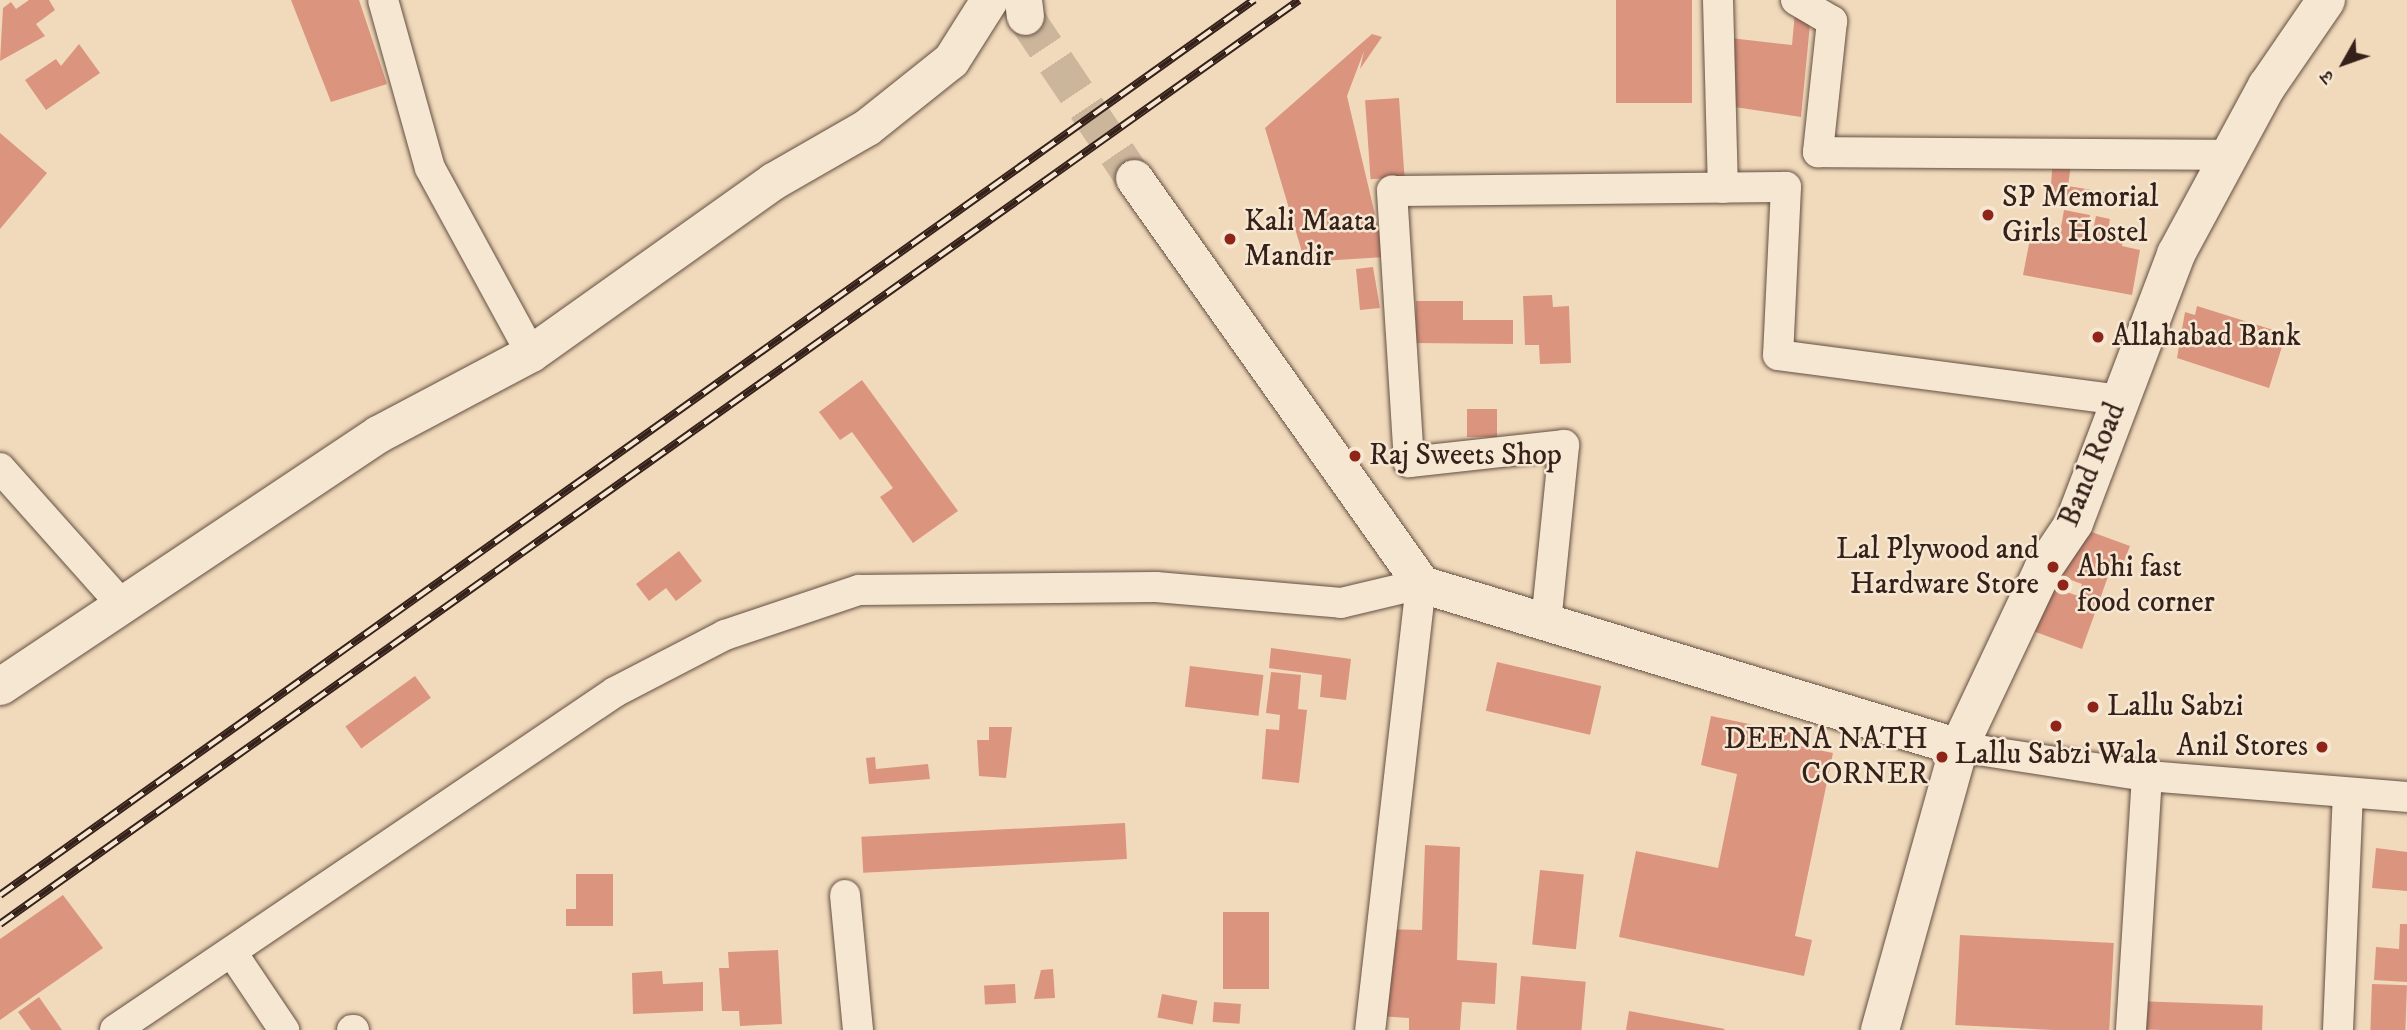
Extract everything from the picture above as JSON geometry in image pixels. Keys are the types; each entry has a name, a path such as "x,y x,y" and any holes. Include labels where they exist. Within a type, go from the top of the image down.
{"main road":[{"name":"Band Road","path":"1880,1030 1959,747 2043,569 2074,523 2176,254 2230,155 2326,0"}],"street":[{"path":"383,0 430,168 531,353"},
{"path":"0,686 378,434 531,353 773,181 867,127 951,60 989,0"},
{"path":"1718,0 1723,188"},
{"path":"1796,0 1832,21 1818,152 2230,155"},
{"path":"1134,178 1421,584 1370,1030"},
{"path":"1546,623 1564,445 1409,462 1392,191 1786,187 1778,355 2120,400"},
{"path":"0,468 122,605"},
{"path":"115,1030 233,954 615,692 725,635 859,590 1156,587 1341,603 1421,584 1959,747 2147,776 2348,796 2407,797"},
{"path":"2131,1030 2147,776"},
{"path":"2338,1030 2348,796"},
{"path":"845,895 858,1030"},
{"path":"233,954 284,1030"}],"building":[{"path":"29,0 49,0 55,10 36,24 45,36 0,61 3,8 11,2 16,9"},
{"path":"291,0 359,0 387,84 331,102"},
{"path":"1616,0 1692,0 1692,103 1616,103"},
{"path":"1795,12 1811,14 1801,117 1707,103 1713,36 1792,45"},
{"path":"1372,34 1382,37 1360,69 1364,51 1347,96 1385,257 1305,262 1265,128"},
{"path":"79,44 100,73 46,110 25,80 56,59 61,66"},
{"path":"1399,98 1405,177 1371,179 1365,100"},
{"path":"0,133 47,173 0,229"},
{"path":"2072,157 2068,186 2105,192 2103,203 2050,197 2053,158"},
{"path":"2064,210 2090,215 2085,243 2090,244 2096,216 2110,219 2107,235 2123,237 2122,246 2140,250 2132,295 2023,275 2030,239 2058,244"},
{"path":"1373,267 1380,308 1360,310 1356,269"},
{"path":"1552,295 1553,307 1569,306 1571,363 1540,364 1539,345 1525,345 1523,296"},
{"path":"1416,301 1463,301 1463,320 1513,320 1513,344 1415,343"},
{"path":"2197,306 2286,334 2269,388 2177,358 2185,312 2195,315"},
{"path":"862,380 958,511 913,543 880,497 893,488 852,432 840,440 819,412"},
{"path":"1467,409 1497,409 1497,437 1467,437"},
{"path":"2078,527 2130,546 2119,574 2110,571 2082,649 2033,631 2050,586 2078,596 2082,584 2060,576"},
{"path":"679,551 702,581 676,601 666,588 649,601 636,584"},
{"path":"1271,648 1351,659 1346,700 1320,697 1322,675 1269,668"},
{"path":"1497,662 1601,686 1590,735 1486,711"},
{"path":"1190,666 1263,675 1258,716 1185,707"},
{"path":"1271,672 1301,675 1298,709 1307,710 1299,783 1262,779 1266,729 1279,730 1280,715 1266,713"},
{"path":"415,676 431,698 361,748 345,727"},
{"path":"1711,716 1797,734 1794,745 1833,753 1795,936 1812,940 1804,976 1619,937 1636,851 1718,868 1737,774 1701,765"},
{"path":"989,727 1012,727 1006,778 979,776 977,740 989,740"},
{"path":"875,757 876,769 928,764 930,779 869,784 866,758"},
{"path":"1125,823 1127,859 863,873 861,837"},
{"path":"1425,845 1460,847 1457,960 1497,963 1495,1004 1462,1002 1460,1030 1409,1030 1409,1018 1378,1016 1383,929 1422,930"},
{"path":"2376,848 2407,852 2407,891 2372,888"},
{"path":"1540,870 1584,875 1576,949 1532,945"},
{"path":"576,874 613,874 613,926 566,926 566,909 576,909"},
{"path":"63,895 103,948 0,1020 0,939"},
{"path":"1223,912 1269,912 1269,989 1223,989"},
{"path":"2400,924 2407,924 2407,982 2374,980 2376,947 2399,949"},
{"path":"1960,935 2114,943 2109,1030 1955,1025"},
{"path":"778,950 782,1024 740,1026 739,1011 722,1011 719,968 729,968 728,952"},
{"path":"1053,969 1055,998 1034,999 1041,970"},
{"path":"662,971 663,984 703,982 703,1011 633,1014 632,973"},
{"path":"1521,976 1586,982 1582,1030 1516,1030"},
{"path":"1015,984 1016,1003 985,1005 984,986"},
{"path":"2372,984 2407,985 2405,1030 2370,1030"},
{"path":"1162,994 1197,1001 1193,1024 1157,1018"},
{"path":"39,997 62,1030 31,1030 18,1012"},
{"path":"2135,1001 2263,1005 2262,1030 2134,1029"},
{"path":"1214,1002 1241,1004 1240,1024 1213,1022"},
{"path":"1629,1011 1725,1029 1626,1030"}],"tunnel":[{"path":"1025,16 1134,178"}],"railway":[{"path":"0,895 1254,0"},
{"path":"0,924 1299,0"}],"place":[{"name":"SP Memorial Girls Hostel","path":"1988,215"},
{"name":"Kali Maata Mandir","path":"1230,239"},
{"name":"Allahabad Bank","path":"2098,337"},
{"name":"Raj Sweets Shop","path":"1355,456"},
{"name":"Lal Plywood and Hardware Store","path":"2053,567"},
{"name":"Abhi fast food corner","path":"2063,585"},
{"name":"Lallu Sabzi","path":"2093,707"},
{"name":"Lallu Sabzi Wala","path":"2056,726"},
{"name":"Anil Stores","path":"2322,747"},
{"name":"DEENA NATH CORNER","path":"1942,757"}]}
